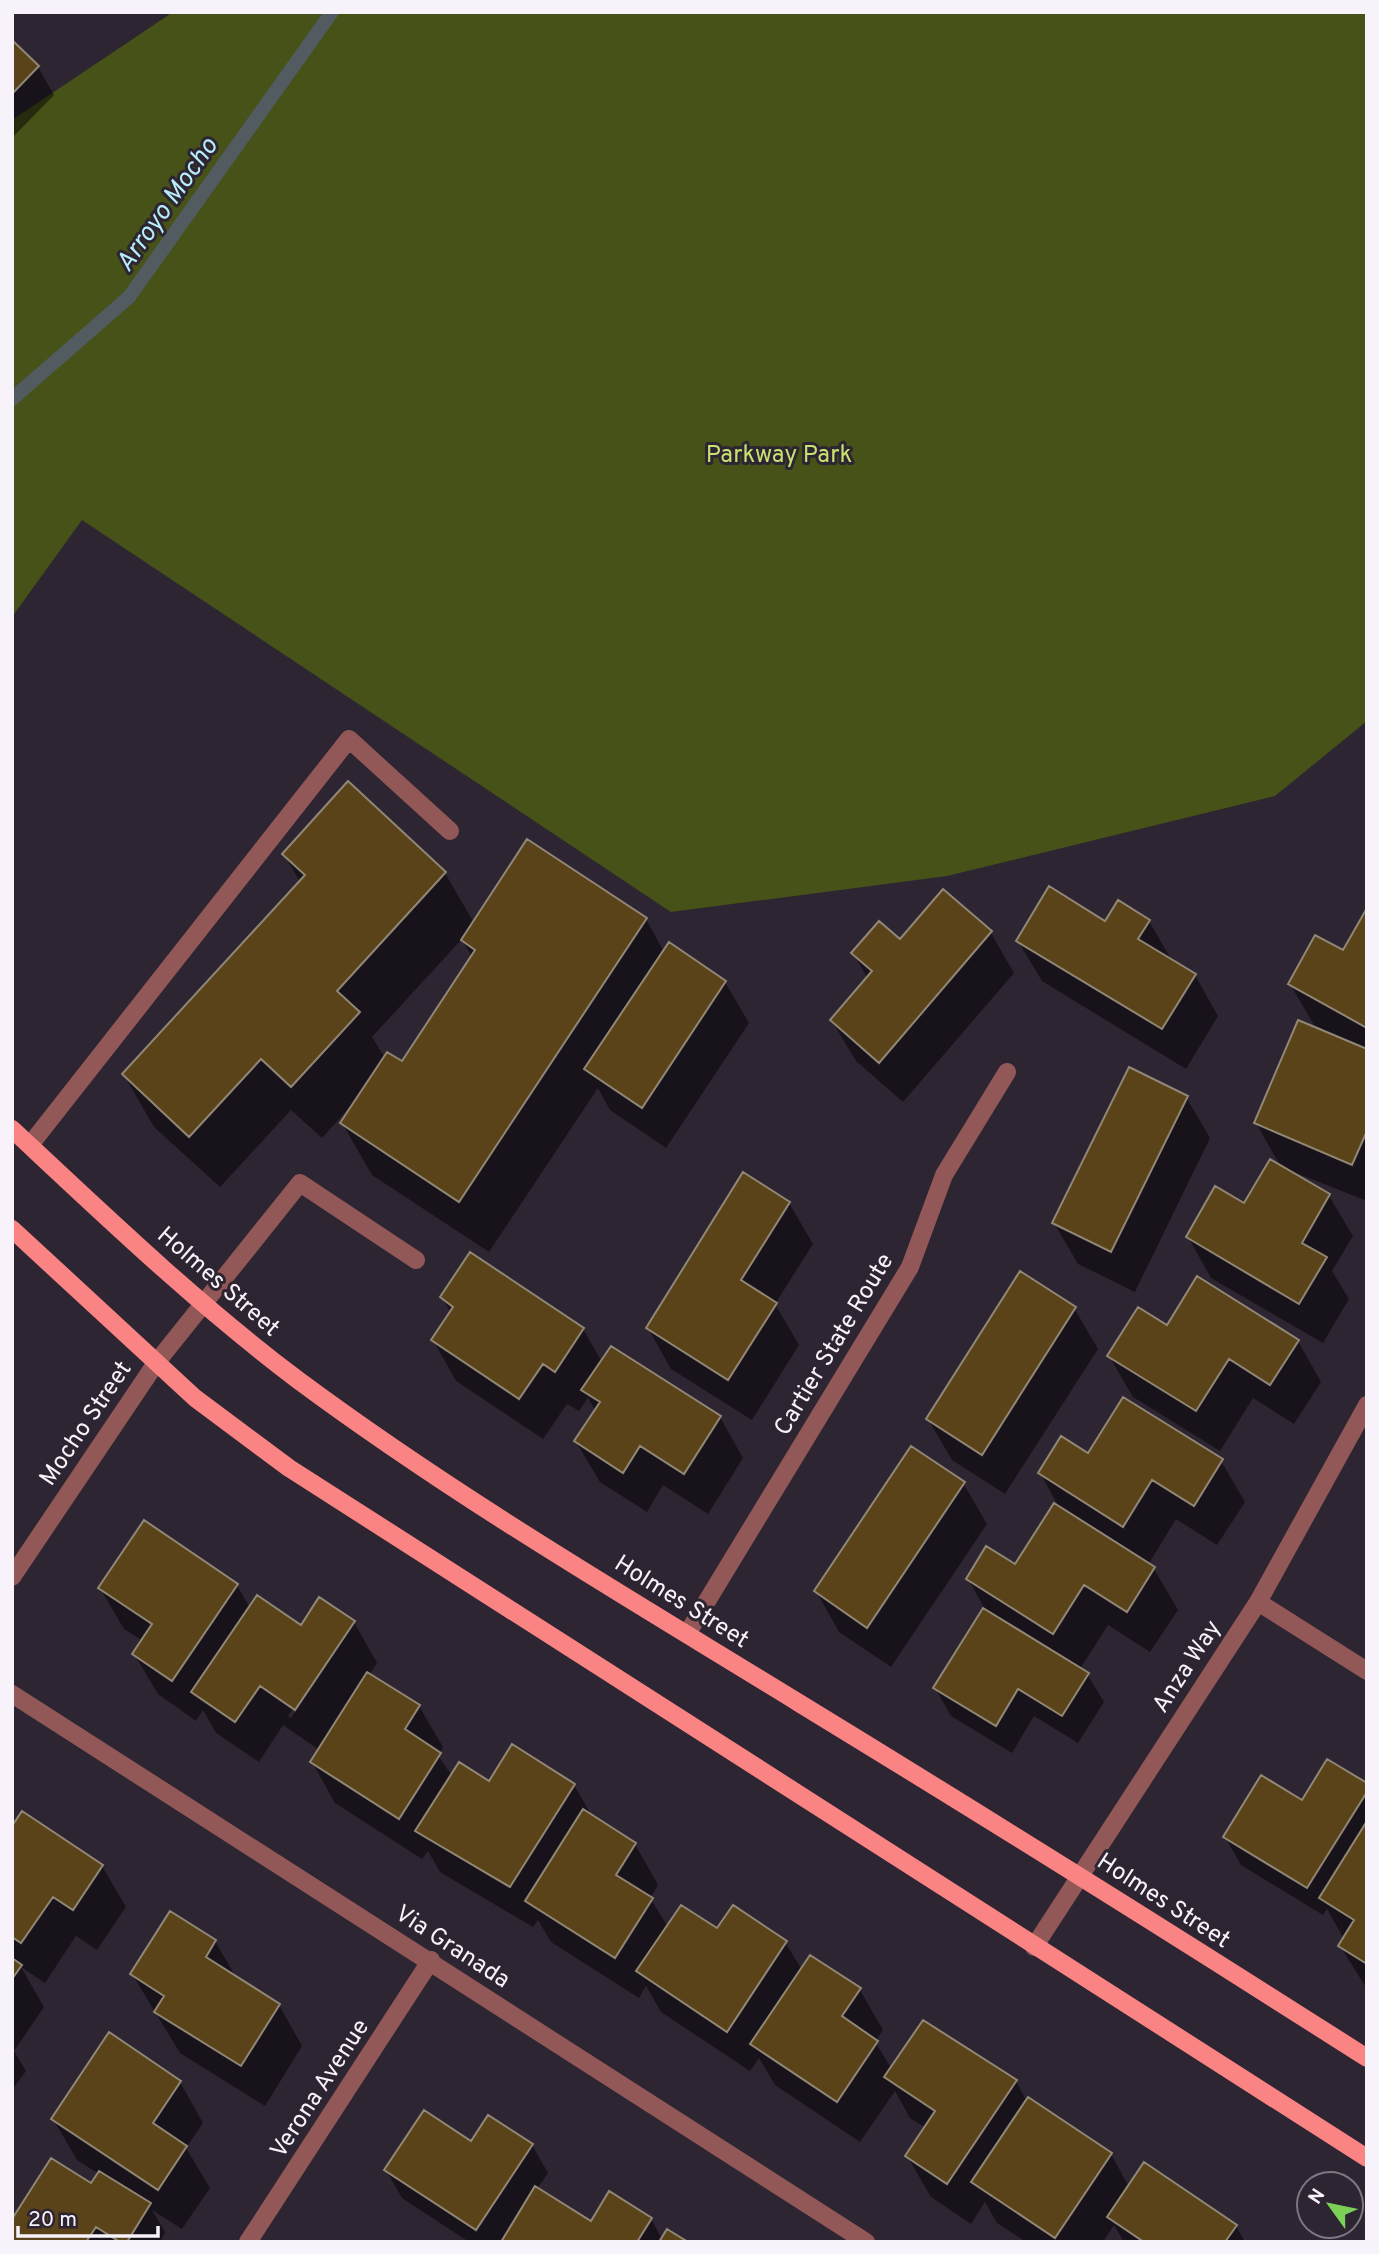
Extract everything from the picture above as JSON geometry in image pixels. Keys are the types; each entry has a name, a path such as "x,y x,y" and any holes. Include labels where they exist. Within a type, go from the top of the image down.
{"main road":[{"name":"Holmes Street","path":"12,1129 203,1301 295,1378 356,1422 687,1634 1080,1875 1367,2058"},
{"path":"12,1229 195,1398 289,1468 1367,2158"}],"street":[{"path":"30,1145 349,739 450,831"},
{"name":"Cartier State Route","path":"687,1634 910,1267 944,1175 1007,1072"},
{"name":"Mocho Street","path":"12,1577 156,1363 203,1301 300,1184 416,1260"},
{"name":"Anza Way","path":"1034,1947 1258,1602 1367,1405"},
{"path":"1258,1602 1367,1671"},
{"name":"Via Granada","path":"12,1694 866,2242"},
{"name":"Verona Avenue","path":"248,2242 431,1961"}],"green space":[{"name":"Parkway Park","path":"173,12 1367,12 1367,721 1275,796 947,876 671,912 82,520 12,617 12,120"}],"building":[{"path":"12,40 39,66 12,94"},
{"path":"348,781 446,872 337,991 360,1012 291,1087 261,1059 189,1137 122,1074 305,875 282,854"},
{"path":"527,839 647,918 459,1202 340,1123 387,1052 402,1061 475,950 461,940"},
{"path":"1049,886 1105,921 1118,900 1150,920 1138,939 1196,974 1162,1029 1016,941"},
{"path":"943,889 992,931 879,1063 830,1020 872,971 851,953 879,921 900,939"},
{"path":"1367,908 1367,1028 1288,984 1315,935 1343,950"},
{"path":"669,942 726,981 642,1108 584,1069"},
{"path":"1298,1020 1367,1049 1367,1131 1352,1165 1254,1123"},
{"path":"1129,1067 1188,1096 1111,1252 1052,1223"},
{"path":"1270,1159 1330,1194 1302,1243 1327,1257 1299,1304 1186,1237 1215,1186 1244,1203"},
{"path":"743,1172 790,1202 741,1280 777,1303 728,1380 646,1328"},
{"path":"470,1252 584,1328 555,1372 543,1364 519,1399 431,1340 453,1307 440,1297"},
{"path":"1020,1271 1076,1307 982,1455 926,1419"},
{"path":"1197,1276 1299,1340 1270,1385 1229,1359 1196,1411 1107,1356 1138,1307 1167,1325"},
{"path":"611,1346 721,1416 684,1474 640,1446 623,1473 574,1441 600,1402 581,1390"},
{"path":"1123,1397 1223,1459 1194,1506 1152,1480 1123,1527 1038,1473 1061,1436 1088,1453"},
{"path":"911,1446 965,1482 867,1628 814,1591"},
{"path":"1054,1503 1155,1567 1127,1612 1084,1585 1053,1634 966,1579 986,1546 1015,1564"},
{"path":"144,1520 238,1584 172,1681 132,1654 152,1624 98,1588"},
{"path":"257,1595 301,1625 319,1597 355,1621 295,1710 260,1686 235,1722 191,1692"},
{"path":"983,1608 1089,1673 1062,1716 1018,1689 996,1726 933,1688"},
{"path":"367,1672 420,1705 405,1729 441,1753 399,1819 310,1762"},
{"path":"512,1744 575,1784 510,1887 415,1831 459,1762 489,1781"},
{"path":"1327,1759 1367,1783 1367,1792 1307,1888 1223,1837 1261,1775 1302,1800"},
{"path":"583,1809 636,1843 616,1875 653,1898 615,1958 525,1901"},
{"path":"22,1811 103,1865 73,1910 53,1897 21,1943 12,1937 12,1826"},
{"path":"1367,1821 1367,1964 1338,1946 1354,1920 1319,1898"},
{"path":"681,1905 717,1928 733,1905 787,1941 727,2032 636,1971"},
{"path":"170,1911 216,1940 206,1957 280,2004 241,2066 154,2012 164,1996 130,1974"},
{"path":"810,1955 861,1988 842,2016 878,2041 837,2102 750,2044"},
{"path":"12,1958 22,1965 12,1979"},
{"path":"923,2020 1017,2080 947,2184 905,2156 935,2111 884,2077"},
{"path":"109,2032 181,2081 153,2123 187,2146 158,2190 51,2119"},
{"path":"1028,2097 1112,2153 1055,2238 971,2182"},
{"path":"424,2110 471,2141 488,2115 533,2144 476,2230 384,2170"},
{"path":"51,2158 91,2183 99,2171 151,2203 127,2242 120,2242 96,2227 86,2242 12,2242 12,2219"},
{"path":"1144,2162 1237,2225 1225,2242 1144,2242 1107,2217"},
{"path":"535,2186 591,2221 609,2191 652,2218 637,2242 501,2242"},
{"path":"667,2229 688,2242 659,2242"}],"waterway":[{"name":"Arroyo Mocho","path":"12,399 129,297 332,12"}]}
